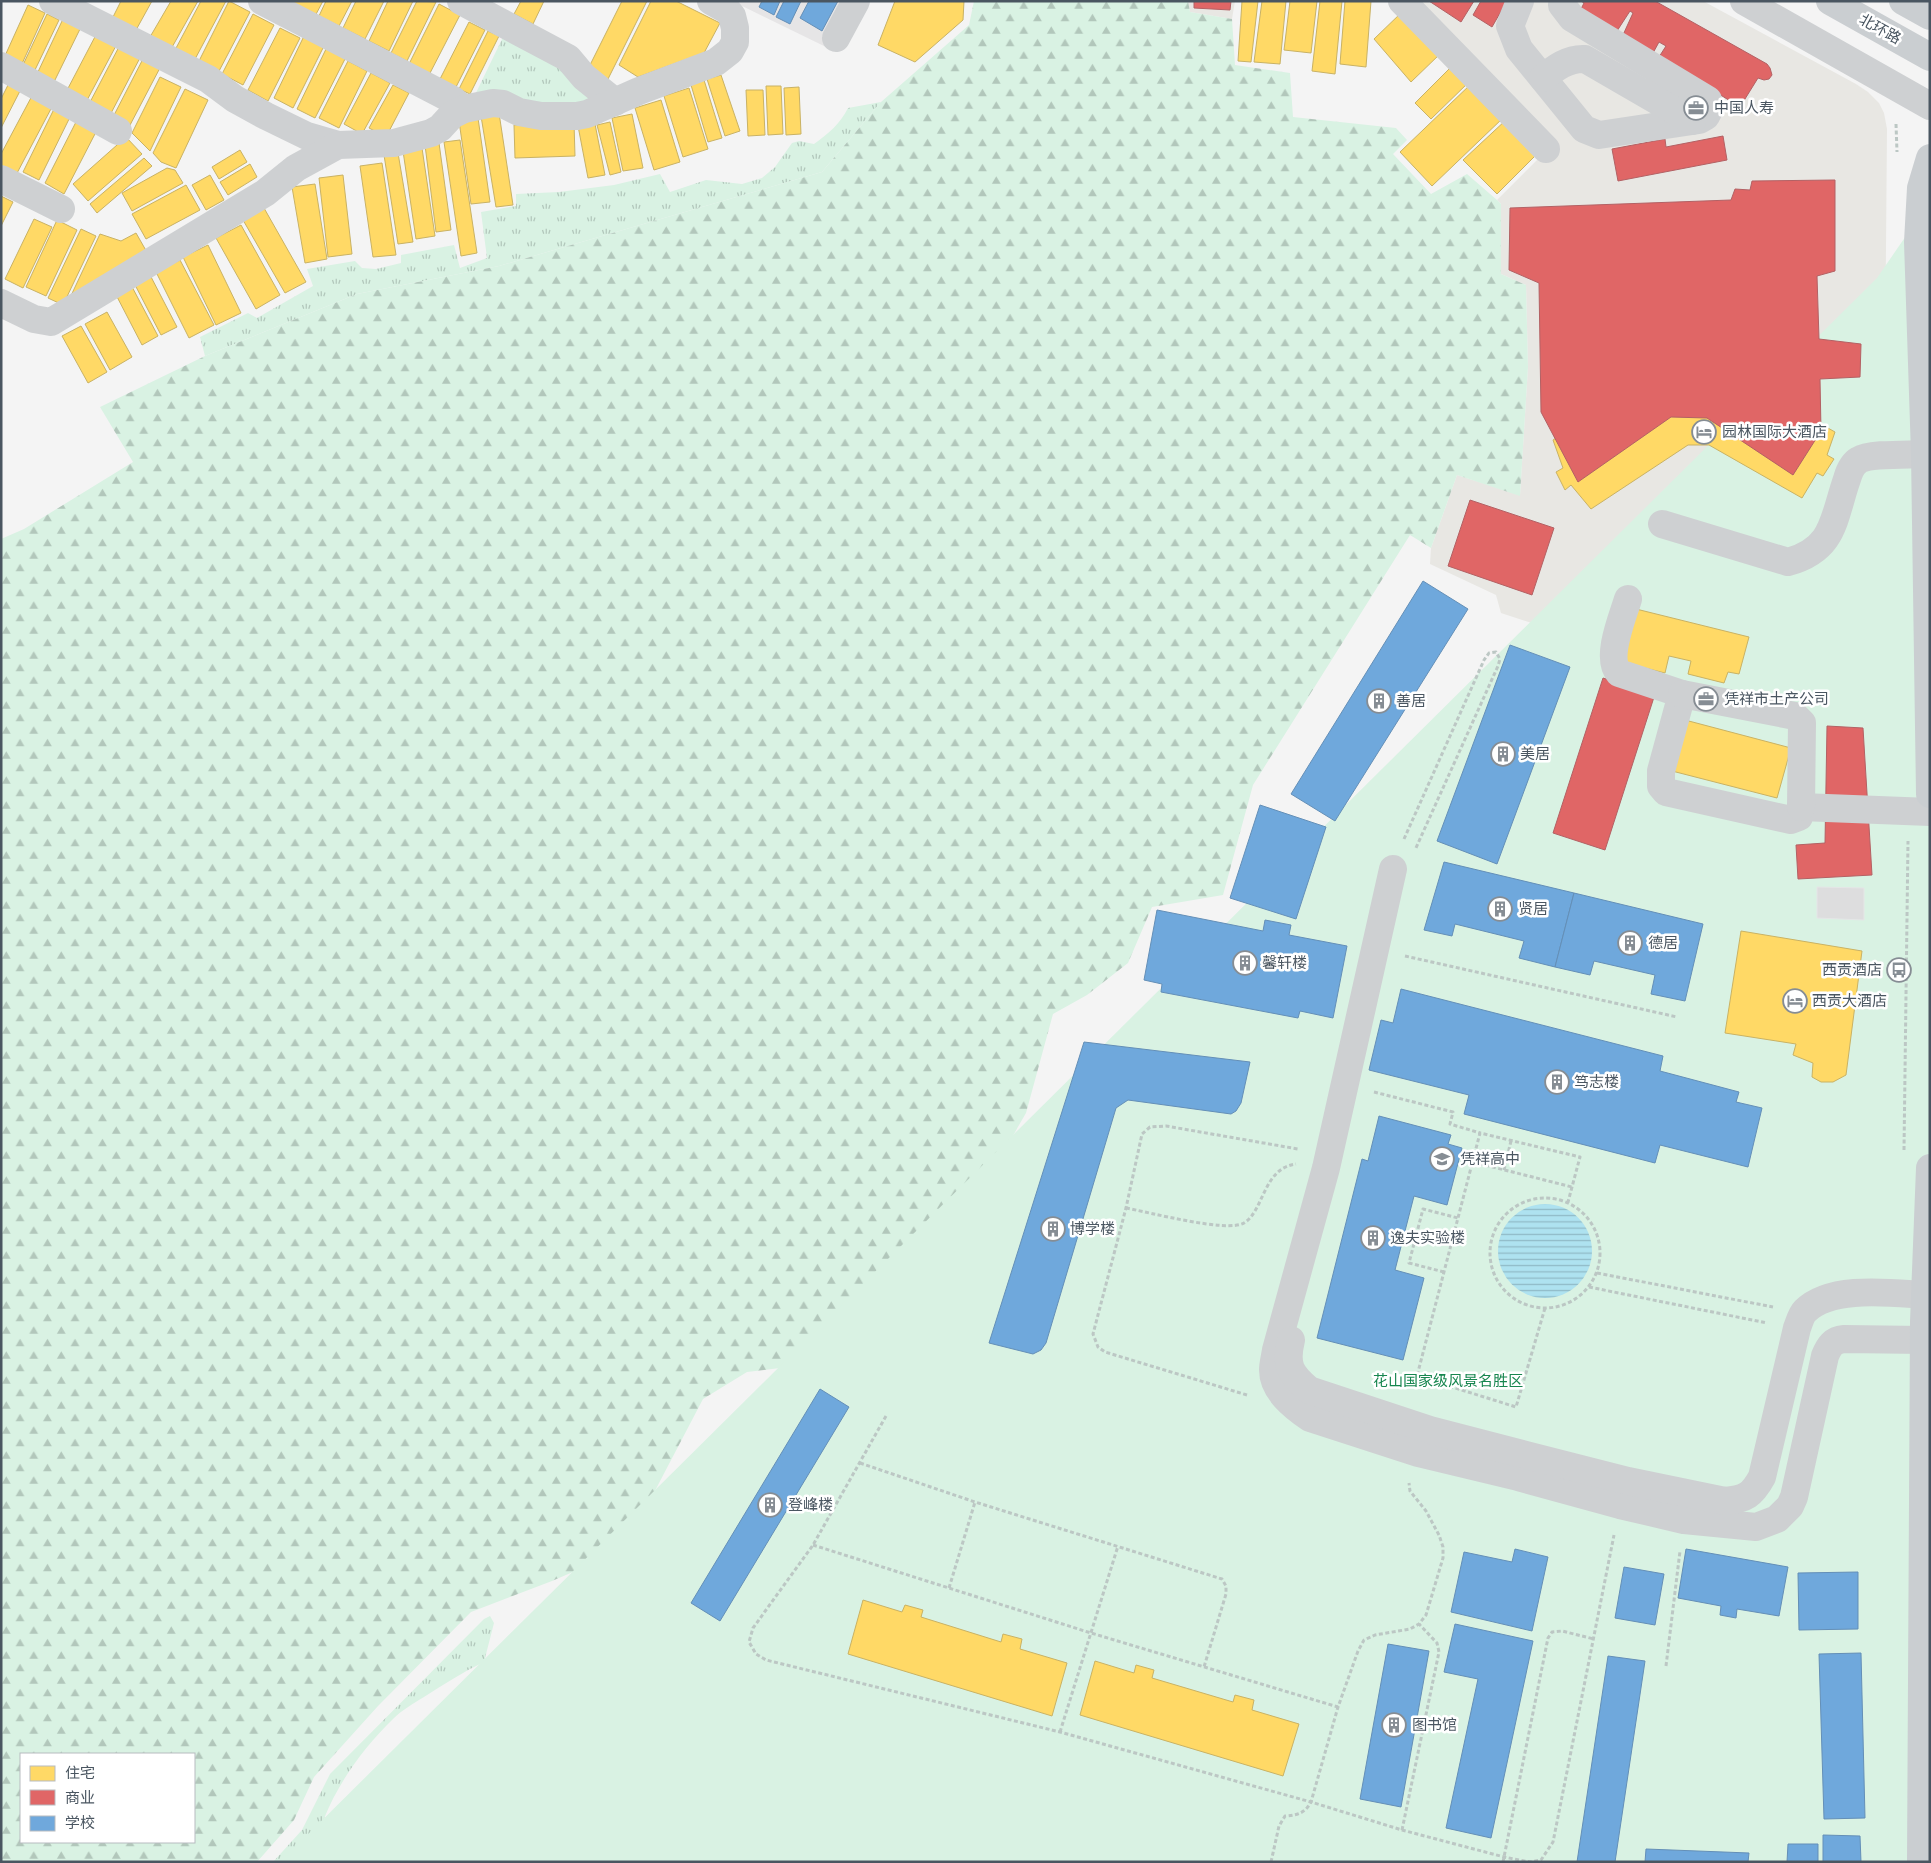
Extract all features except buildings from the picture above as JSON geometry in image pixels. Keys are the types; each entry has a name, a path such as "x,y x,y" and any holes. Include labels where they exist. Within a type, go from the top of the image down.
{"main road":[{"name":"北环路","path":"1830,1 1930,57"},
{"path":"1904,1 1930,16"},
{"path":"1930,158 1921,188 1918,242 1925,454 1930,794"},
{"path":"1921,1862 1924,1340 1930,1168"}],"street":[{"path":"53,1 208,79 235,99 266,116 307,136 338,145 394,143 440,128 452,115 464,109 493,103 502,104 520,112 541,116 577,116 587,114 639,90 716,62 730,51 735,42 735,28 732,16 727,10 711,1"},
{"path":"262,1 453,100 464,109"},
{"path":"461,1 568,58 584,77 615,102"},
{"path":"836,38 856,1"},
{"path":"1402,1 1546,149"},
{"path":"1520,1 1510,26 1519,48 1584,129 1599,135 1692,121 1706,116 1710,108 1708,100 1572,18 1562,5 1563,1"},
{"path":"1744,1 1930,106"},
{"path":"1543,78 1566,62 1577,58 1585,59 1692,121"},
{"path":"1,66 118,131"},
{"path":"1,303 34,319 51,322 265,193 296,168 338,145"},
{"path":"1,179 61,209"},
{"path":"1662,524 1788,562 1804,558 1828,536 1836,517 1850,469 1859,460 1874,456 1925,454"},
{"path":"1628,599 1615,645 1614,663 1615,669 1619,673 1682,694 1795,716 1800,720 1802,723 1801,807 1799,818 1791,820 1666,792 1661,786 1660,772 1682,694"},
{"path":"1801,807 1919,813"},
{"path":"1400,872 1388,953 1288,1354 1289,1367 1297,1380 1309,1390 1430,1430 1628,1481 1725,1501 1741,1500 1754,1490 1762,1476 1800,1320 1811,1306 1830,1297 1862,1293 1925,1295"},
{"path":"1400,872 1327,1161 1276,1350 1273,1370 1276,1384 1297,1409 1310,1418 1418,1453 1518,1476 1620,1505 1684,1520 1756,1526 1777,1519 1790,1506 1794,1496 1825,1356 1829,1346 1836,1340 1844,1339 1924,1340"}],"path":[{"path":"1896,118 1897,161"},
{"path":"1496,652 1500,658 1498,666 1412,856 1400,872 1399,852 1484,660 1489,653 1496,652"},
{"path":"1904,1156 1919,813"},
{"path":"1388,953 1677,1017"},
{"path":"1355,1087 1453,1112 1450,1124 1580,1157 1568,1202"},
{"path":"1250,1396 1105,1352 1098,1346 1093,1334 1126,1208 1142,1134 1150,1127 1166,1126 1327,1161"},
{"path":"1480,1133 1417,1376 1516,1407 1545,1308"},
{"path":"1504,1170 1511,1141"},
{"path":"1126,1208 1210,1224 1235,1226 1245,1222 1253,1213 1274,1176 1288,1165 1327,1161"},
{"path":"1473,1162 1572,1187"},
{"path":"1552,1197 1568,1202 1582,1211 1592,1224 1599,1240 1600,1256 1597,1273 1589,1287 1577,1299 1562,1306 1545,1308 1529,1306 1514,1298 1502,1288 1494,1274 1490,1258 1491,1241 1496,1226 1506,1213 1519,1203 1535,1198 1552,1197"},
{"path":"1444,1272 1409,1263 1418,1227 1423,1209 1458,1218"},
{"path":"1597,1273 1800,1320"},
{"path":"1589,1287 1800,1320"},
{"path":"886,1416 813,1545 753,1628 750,1642 756,1654 766,1660 1060,1732 1311,1802 1402,1830 1530,1862 1541,1860 1553,1842 1620,1505"},
{"path":"1271,1862 1279,1826 1285,1816 1300,1814 1306,1810 1311,1802 1338,1707 1358,1651 1364,1640 1375,1635 1410,1629 1419,1624 1426,1615 1443,1553 1439,1534 1426,1510 1410,1491 1409,1483 1418,1453"},
{"path":"860,1463 974,1502 1222,1579 1226,1586 1226,1594 1204,1667"},
{"path":"949,1588 974,1502"},
{"path":"1666,1666 1684,1520"},
{"path":"813,1545 1091,1633 1338,1707"},
{"path":"1060,1732 1118,1546"},
{"path":"1402,1830 1439,1652 1437,1643 1432,1635 1419,1624"},
{"path":"1503,1862 1548,1638 1552,1632 1562,1631 1594,1639"}],"shaded area":[{"path":"732,1 841,1 822,38 826,47"},
{"path":"1188,1 1235,1 1232,19 1190,12"},
{"name":"园林国际大酒店","path":"1407,1 1703,1 1856,84 1879,103 1884,113 1887,129 1882,719 1593,643 1501,613 1496,595 1430,564 1431,548 1457,475 1520,495 1528,367 1526,285 1501,274 1501,204 1497,200 1544,153"}],"green space":[{"path":"974,1 1188,1 1190,12 1232,19 1235,65 1290,73 1293,117 1396,128 1407,140 1393,154 1431,194 1467,174 1501,204 1501,274 1526,285 1528,367 1520,496 1457,475 1431,548 1410,535 1253,785 1223,895 1152,907 1128,963 1087,995 1053,1014 1026,1113 973,1205 788,1367 747,1372 703,1399 624,1550 552,1581 471,1612 378,1706 314,1777 294,1820 257,1862 1,1862 1,539 24,529 133,462 100,407 205,356 357,294 499,266 822,172 881,102 969,25"},
{"path":"504,35 565,64 593,94 585,110 473,99"},
{"path":"881,102 822,172 499,266 357,294 205,356 200,337 248,313 257,318 313,286 307,269 355,261 362,268 376,269 401,263 401,255 454,245 460,268 487,258 481,212 516,206 516,194 559,192 614,185 660,174 670,192 706,180 742,184 762,178 775,167 792,143 799,141 814,144 834,128 848,108"},
{"name":"花山国家级风景名胜区","path":"1930,201 1930,1862 280,1862 1877,278"},
{"path":"490,1616 494,1623 484,1662 454,1678 400,1713 378,1734 352,1767 331,1802 316,1841 311,1862 273,1862 302,1830 330,1774 484,1619"}],"water":[{"path":"1545,1204 1563,1208 1578,1218 1588,1233 1592,1251 1588,1269 1578,1284 1563,1294 1545,1298 1527,1294 1512,1284 1502,1269 1498,1251 1502,1233 1512,1218 1527,1208"}],"place":[{"name":"中国人寿","path":"1696,108"},
{"name":"园林国际大酒店","path":"1704,432"},
{"name":"凭祥市土产公司","path":"1706,699"},
{"name":"善居","path":"1379,701"},
{"name":"美居","path":"1503,754"},
{"name":"贤居","path":"1500,909"},
{"name":"德居","path":"1630,943"},
{"name":"馨轩楼","path":"1245,963"},
{"name":"西贡酒店","path":"1899,970"},
{"name":"西贡大酒店","path":"1795,1001"},
{"name":"笃志楼","path":"1557,1082"},
{"name":"凭祥高中","path":"1442,1159"},
{"name":"博学楼","path":"1053,1229"},
{"name":"逸夫实验楼","path":"1373,1238"},
{"name":"登峰楼","path":"770,1505"},
{"name":"图书馆","path":"1394,1725"}]}
